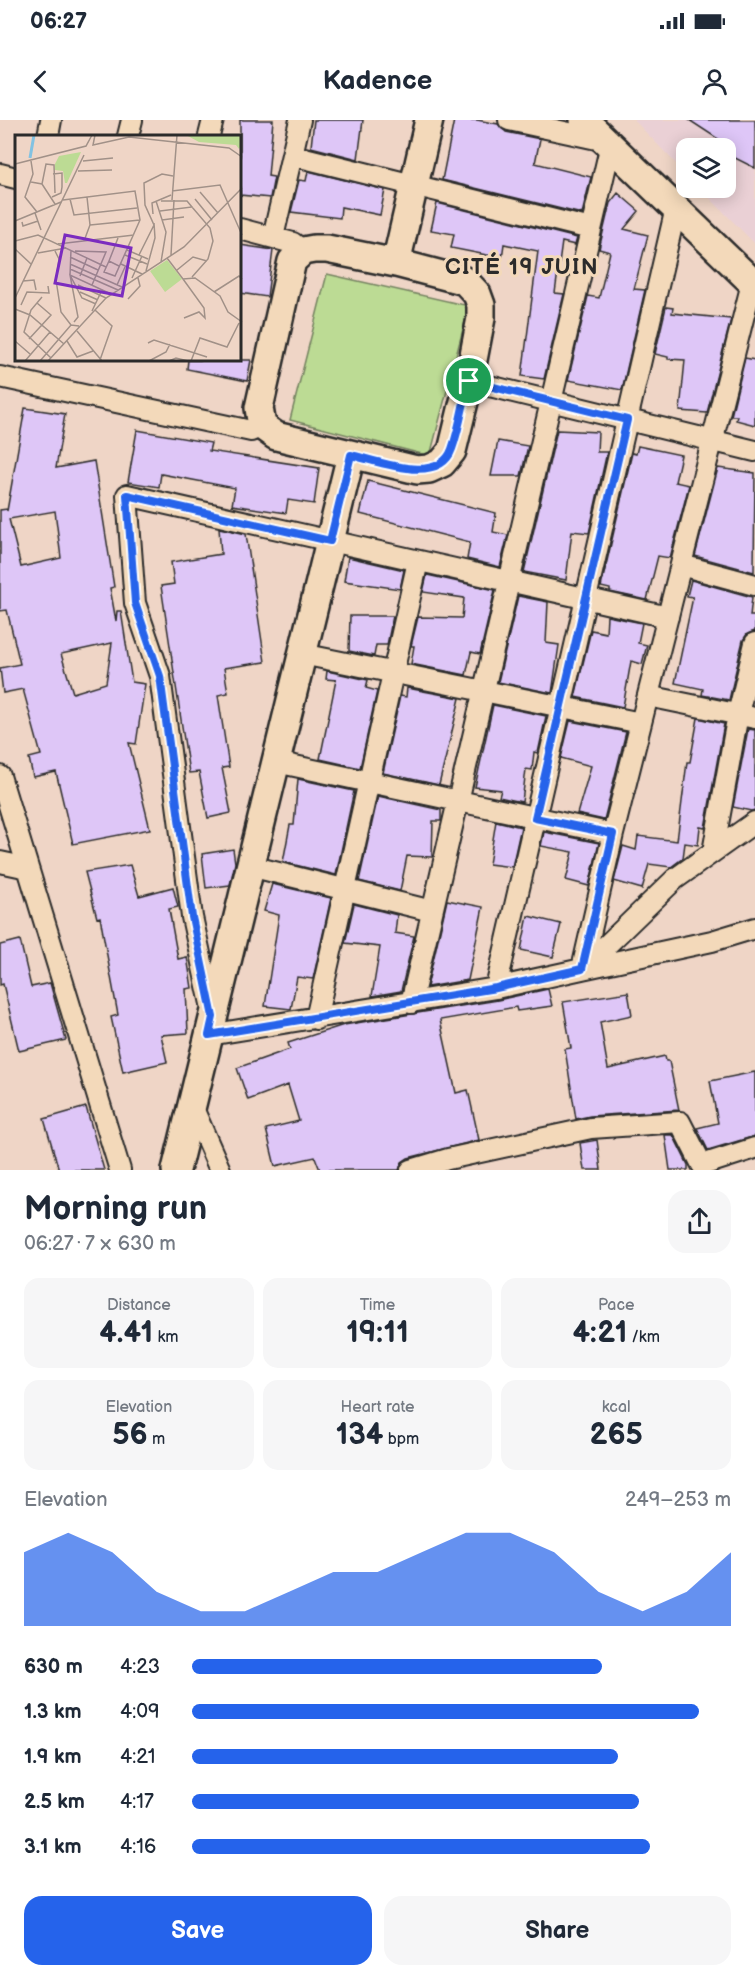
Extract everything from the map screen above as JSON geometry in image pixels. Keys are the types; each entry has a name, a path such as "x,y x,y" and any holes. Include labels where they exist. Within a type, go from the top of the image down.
{"street":[{"path":"48,135 51,120"},
{"path":"128,135 132,120"},
{"path":"209,135 213,120"},
{"path":"273,237 300,120"},
{"path":"396,263 429,120"},
{"path":"509,120 608,142"},
{"path":"582,969 613,834 754,284 584,120"},
{"path":"411,1003 591,229 608,142"},
{"path":"292,155 591,229"},
{"path":"0,174 15,178"},
{"path":"496,988 676,208"},
{"path":"242,229 293,243 303,251"},
{"path":"327,249 396,263 465,281 477,294 481,305 481,318 469,381 452,451 442,463 429,469 417,470 276,436 262,426 259,408 292,261 303,251 327,249"},
{"path":"0,377 251,431 262,426"},
{"path":"469,381 755,451"},
{"path":"176,1170 351,455"},
{"path":"211,1026 192,917 160,676 135,603 127,495 668,617"},
{"path":"316,1019 418,561"},
{"path":"681,565 755,585"},
{"path":"713,852 747,716 755,643"},
{"path":"302,654 641,723"},
{"path":"648,696 747,716"},
{"path":"276,762 613,834"},
{"path":"0,776 120,1170"},
{"path":"582,969 675,879 755,822"},
{"path":"0,862 28,868"},
{"path":"250,866 432,911"},
{"path":"211,1026 316,1019 496,988 712,941 755,928"},
{"path":"192,1106 220,1170"},
{"path":"411,1170 448,1159 591,1128 680,1122 702,1165 755,1148"}],"shaded area":[{"path":"634,120 755,120 755,244 710,198 736,198 736,138 676,138 676,164"}],"green space":[{"path":"327,274 469,306 430,456 290,420"}],"building":[{"path":"240,120 273,120 268,176 274,177 270,198 242,195 242,135 240,135"},
{"path":"314,120 363,120 358,159 311,147"},
{"path":"454,120 477,120 498,124 506,132 540,139 535,163 591,177 582,214 442,180"},
{"path":"689,120 755,120 755,168 736,158 736,138 717,138"},
{"path":"308,171 385,190 380,215 341,207 340,218 291,212 299,180 306,181"},
{"path":"618,193 639,211 624,229 648,235 634,289 645,290 622,390 568,380 588,296 599,298 610,252 599,249 610,203"},
{"path":"437,203 577,238 575,245 562,242 555,293 564,294 544,379 522,376 538,251 504,244 502,258 451,248 454,234 431,230"},
{"path":"242,245 273,250 267,297 242,293"},
{"path":"666,307 673,308 672,313 731,319 707,413 680,411 685,360 668,359 668,357 655,354"},
{"path":"745,358 755,360 755,425 736,420 737,416 731,416"},
{"path":"251,360 247,381 187,369 188,362"},
{"path":"25,408 65,414 56,468 94,461 114,587 110,588 116,621 117,611 121,611 132,682 145,684 136,744 129,743 150,829 73,844 56,772 33,777 29,758 41,755 23,689 3,693 0,668 20,664 7,610 0,611 0,510 7,509 7,511","holes":["55,511 61,558 21,567 9,519","112,643 106,683 73,693 61,654"]},
{"path":"137,430 211,443 209,451 319,468 314,504 288,500 286,513 232,505 235,488 161,474 159,487 128,482"},
{"path":"557,430 598,432 597,452 607,452 589,533 572,531 566,580 524,572"},
{"path":"498,441 528,446 521,476 491,476"},
{"path":"638,446 681,455 675,482 689,485 670,558 658,556 647,600 610,592 610,589 601,587 632,453 636,454"},
{"path":"718,468 755,473 754,572 695,556"},
{"path":"368,481 496,513 493,532 508,535 500,567 467,559 470,542 360,514"},
{"path":"219,528 246,534 265,662 224,668 228,693 218,695 229,767 222,768 231,813 208,818 199,772 189,773 161,586 174,584 171,562 221,554"},
{"path":"348,557 404,570 400,589 344,581"},
{"path":"427,575 495,590 480,654 471,652 466,675 411,664 414,646 411,646 418,617 462,618 464,598 423,592"},
{"path":"691,580 752,597 750,616 755,616 755,631 747,634 743,640 729,700 702,695 703,689 675,683 693,597 687,596"},
{"path":"518,596 548,602 546,643 559,645 552,693 498,682"},
{"path":"350,616 393,616 387,645 376,645 374,656 349,651"},
{"path":"607,616 642,623 638,643 647,645 642,664 631,661 623,707 575,697 591,630 606,633"},
{"path":"327,671 368,680 366,688 377,691 360,768 320,759 336,680 326,679"},
{"path":"407,688 460,698 439,785 383,773 400,696 406,697"},
{"path":"493,705 546,716 538,753 534,752 532,770 526,769 522,802 499,797 501,790 475,787"},
{"path":"698,718 724,724 705,828 700,827 698,845 685,843 683,858 671,867 649,864 642,889 614,881 623,846 636,850 638,836 677,841 687,762 690,762"},
{"path":"570,721 626,732 604,820 577,814 591,766 561,758"},
{"path":"748,729 755,730 755,810 751,811 733,807"},
{"path":"298,779 354,791 336,875 283,862 290,825 294,825"},
{"path":"378,796 441,810 441,821 433,821 432,857 407,856 400,891 359,881"},
{"path":"496,821 521,827 512,867 489,864"},
{"path":"544,832 599,843 589,886 566,880 573,852 541,846"},
{"path":"233,849 235,863 230,885 206,888 202,854"},
{"path":"130,865 139,896 173,887 178,907 169,909 178,959 187,957 192,988 186,989 188,1033 161,1035 167,1062 123,1072 111,1017 118,1015 100,917 97,918 85,872"},
{"path":"272,884 331,898 313,979 297,977 291,1009 265,1006 279,915 264,911"},
{"path":"447,900 483,907 468,980 427,987"},
{"path":"354,904 397,915 395,933 414,936 401,991 372,996 380,947 345,943"},
{"path":"528,916 561,924 553,957 521,950"},
{"path":"20,940 31,987 50,983 66,1040 19,1051 3,984 0,985 0,945"},
{"path":"548,989 552,1006 517,1011 516,1007 440,1020 456,1093 468,1090 479,1140 408,1158 402,1162 399,1170 320,1170 315,1157 275,1166 266,1129 299,1121 288,1085 248,1100 237,1068 290,1049 288,1043 344,1025 498,1000"},
{"path":"628,992 632,1015 600,1022 608,1069 665,1056 666,1061 669,1061 679,1110 576,1119 565,1049 571,1048 563,1002"},
{"path":"755,1072 755,1136 708,1150 697,1128 718,1123 710,1081"},
{"path":"86,1107 104,1170 59,1170 44,1119"},
{"path":"665,1135 673,1135 688,1165 688,1170 670,1170"},
{"path":"597,1140 601,1170 584,1170 580,1143"}],"district":[{"name":"CITÉ 19 JUIN","path":"522,266"}],"route":[{"path":"469,381 627,420 535,818 613,834 582,969 496,988 209,1035 213,1017 192,917 160,676 135,603 127,495 330,541 351,455 417,470 429,469 442,463 452,451 469,381"}]}
